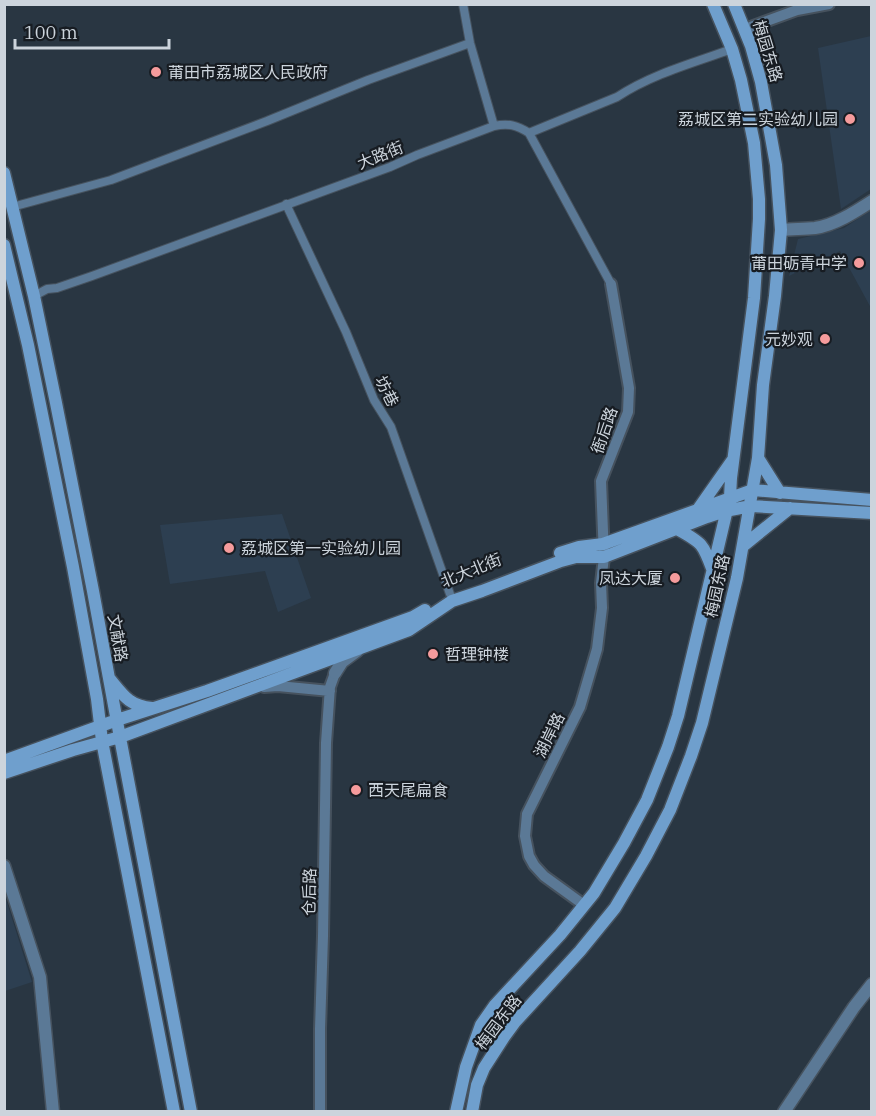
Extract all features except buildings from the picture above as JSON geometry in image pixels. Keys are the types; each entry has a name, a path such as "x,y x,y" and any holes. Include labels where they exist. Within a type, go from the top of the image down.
{"main road":[{"name":"梅园东路","path":"456,1112 466,1067 481,1025 495,1005 545,952 594,893 642,808 668,747 678,716 713,572 730,497 753,298 759,219 754,143 741,80 732,49 713,4"},
{"name":"梅园东路","path":"472,1112 477,1085 484,1068 504,1037 615,908 670,810 702,723 737,578 758,458 781,230 776,165 761,82 745,29 734,4"},
{"name":"文献路","path":"4,173 34,296 93,591 191,1112"},
{"name":"文献路","path":"4,244 28,345 83,616 97,728 102,741 174,1112"},
{"path":"699,508 734,458"},
{"path":"758,458 780,493"},
{"name":"北大北街","path":"4,761 413,617 450,594 562,553 579,547 604,550 699,508 753,490 872,500"},
{"name":"北大北街","path":"4,773 120,737 409,630 452,601 561,561 676,529 726,511 751,506 872,513"},
{"path":"743,546 790,508"},
{"path":"676,529 697,540 705,549 713,572"},
{"path":"108,677 131,702 139,707 153,708"}],"street":[{"path":"463,4 470,43 494,126"},
{"path":"745,29 797,10 829,4"},
{"path":"12,207 120,177 368,80 470,43"},
{"path":"611,284 529,134 617,97 667,72 732,49"},
{"name":"大路街","path":"34,296 48,289 92,276 390,167 494,126 515,125 529,134"},
{"path":"781,230 818,227 836,221 872,201"},
{"name":"坊巷","path":"286,204 346,332 374,400 391,427 450,594"},
{"name":"衙后路","path":"604,550 601,481 628,412 629,388 611,284"},
{"name":"湖岸路","path":"585,905 539,871 529,856 525,836 527,814 580,707 597,649 602,608 601,583 604,550"},
{"path":"334,673 342,662 368,645"},
{"name":"仓后路","path":"320,1112 326,742 330,691 334,673"},
{"path":"252,688 278,686 330,691"},
{"path":"4,866 40,977 53,1112"},
{"path":"784,1112 854,1007 872,984"}],"shaded area":[{"name":"荔城区第二实验幼儿园","path":"871,36 871,189 841,209 818,48"},
{"name":"莆田砺青中学","path":"871,210 871,308 840,251 789,276 798,239 844,228"},
{"name":"荔城区第一实验幼儿园","path":"282,514 311,598 278,612 265,571 170,584 160,525"},
{"path":"4,893 32,982 5,991 4,991"}],"place":[{"name":"莆田市荔城区人民政府","path":"156,72"},
{"name":"荔城区第二实验幼儿园","path":"850,119"},
{"name":"莆田砺青中学","path":"859,263"},
{"name":"元妙观","path":"825,339"},
{"name":"荔城区第一实验幼儿园","path":"229,548"},
{"name":"凤达大厦","path":"675,578"},
{"name":"哲理钟楼","path":"433,654"},
{"name":"西天尾扁食","path":"356,790"}]}
